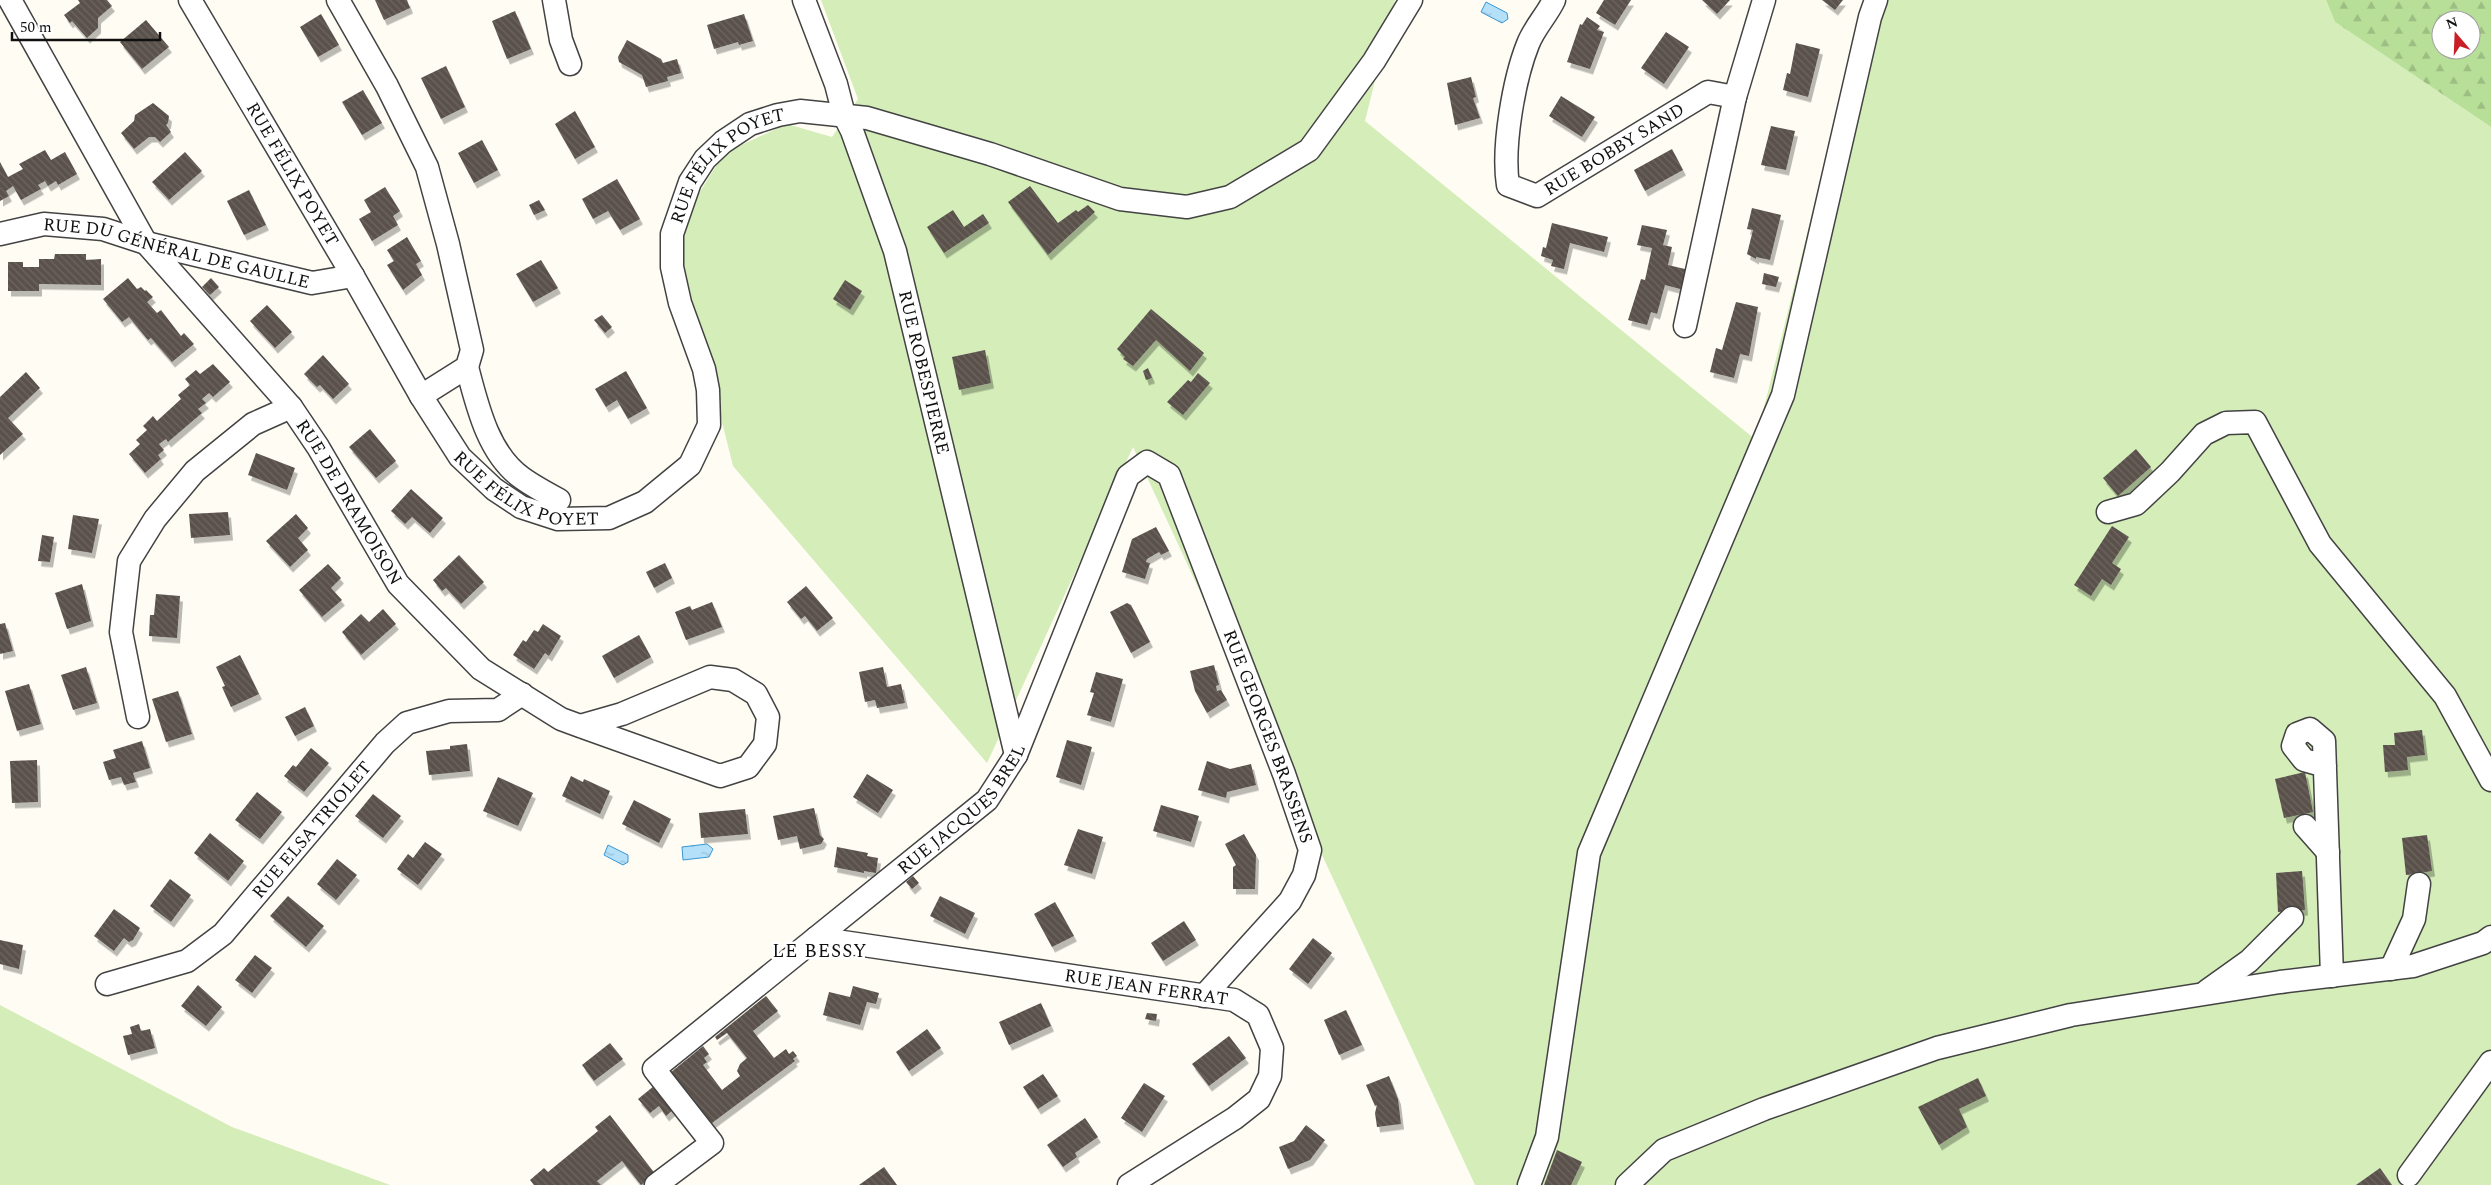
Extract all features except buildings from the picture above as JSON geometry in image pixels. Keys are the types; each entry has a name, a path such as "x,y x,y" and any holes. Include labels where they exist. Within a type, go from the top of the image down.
{"street":[{"name":"RUE DE DRAMOISON","path":"10,0 146,243 290,407 318,447 398,584 481,669 560,719 720,776 748,767 765,744 768,717 756,694 733,680 710,677 622,714 580,726"},
{"name":"RUE FÉLIX POYET","path":"190,0 354,276 421,396 460,457 494,490 521,507 558,519 609,518 645,502 690,465 709,425 708,390 704,369 680,303 672,267 672,234 690,182 705,159 723,142 750,124 778,115 800,112 867,118 990,154 1120,199 1186,207 1230,197 1309,150 1374,61 1411,0"},
{"path":"338,0 387,86 427,167 448,244 470,359 476,403 496,449 520,477 558,500"},
{"path":"554,0 561,40 570,64"},
{"name":"RUE ROBESPIERRE","path":"804,0 836,84 844,115 852,131 895,251 1016,755"},
{"name":"RUE BOBBY SAND","path":"1554,0 1529,42 1516,85 1505,165 1508,185 1537,196 1708,92 1735,97"},
{"path":"1685,326 1735,97 1764,0"},
{"path":"1529,1185 1547,1137 1590,853 1783,395 1870,17 1876,0"},
{"name":"RUE DU GÉNÉRAL DE GAULLE","path":"0,234 44,224 102,229 146,243 312,283 354,276"},
{"path":"421,396 470,359"},
{"path":"138,717 121,632 129,561 155,519 195,471 253,424 290,407"},
{"path":"2108,512 2136,504 2170,472 2204,434 2226,423 2255,422 2320,544 2445,696 2491,780"},
{"name":"RUE JACQUES BREL","path":"656,1185 712,1143 654,1069 987,800 1016,755 1128,476 1147,462"},
{"name":"RUE GEORGES BRASSENS","path":"1147,462 1169,475 1284,774 1310,850 1304,875 1290,901 1204,996"},
{"name":"RUE ELSA TRIOLET","path":"107,984 187,961 223,934 385,743 407,723 449,711 498,710 522,694"},
{"path":"2325,766 2332,976"},
{"path":"2305,826 2328,852"},
{"path":"2391,969 2414,919 2419,884"},
{"path":"2203,994 2249,961 2292,918"},
{"path":"1628,1185 1664,1150 1764,1109 1937,1048 2071,1015 2203,994 2413,966 2483,943 2491,937"},
{"name":"RUE JEAN FERRAT","path":"816,938 1234,1000 1258,1015 1272,1048 1270,1076 1259,1099 1235,1118 1129,1185"},
{"path":"2409,1175 2491,1062"}],"green space":[{"path":"821,0 1395,0 1365,121 1756,440 1865,0 2326,0 2335,22 2491,127 2491,1185 1475,1185 1133,447 987,763 733,466 678,246 693,203 724,153 787,124 832,137 858,99"},
{"path":"2326,0 2491,0 2491,127 2335,22"},
{"path":"0,1005 232,1127 390,1185 0,1185"}],"water":[{"path":"1486,2 1507,13 1508,19 1502,23 1481,12"},
{"path":"707,844 713,849 709,857 683,860 682,847"},
{"path":"608,845 628,855 628,862 623,865 604,855"}],"district":[{"name":"LE BESSY","path":"820,950"}]}
